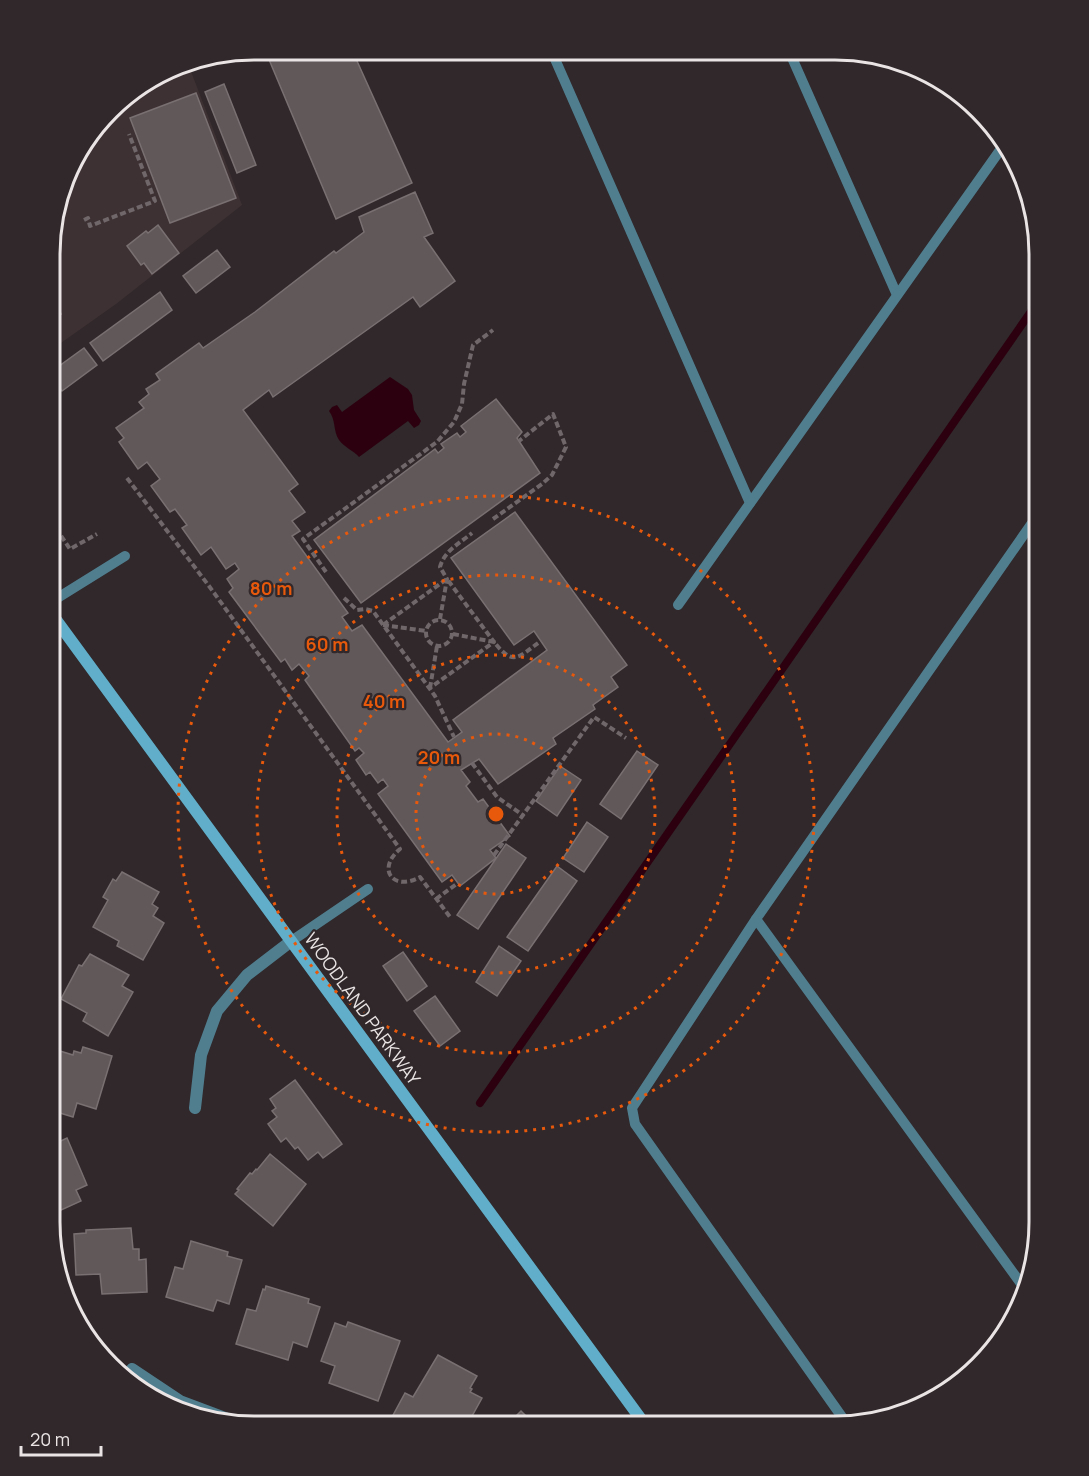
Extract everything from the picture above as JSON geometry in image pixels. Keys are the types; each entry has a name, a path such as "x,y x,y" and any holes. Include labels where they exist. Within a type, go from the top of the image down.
{"main road":[{"name":"WOODLAND PARKWAY","path":"60,625 639,1416"}],"street":[{"path":"195,1108 201,1055 217,1011 247,975 290,942"},
{"path":"132,1369 180,1401"}],"lane":[{"path":"555,60 750,503"},
{"path":"793,60 897,295"},
{"path":"678,605 999,151"},
{"path":"841,1416 635,1125 632,1108 756,920 1029,527"},
{"path":"60,596 125,556"},
{"path":"290,942 368,889"},
{"path":"756,920 1020,1282"}],"path":[{"path":"84,220 88,218 90,226 155,201 129,134"},
{"path":"326,572 303,539 436,442 454,422 462,404 473,345 493,330"},
{"path":"493,519 552,475 566,447 553,414 519,441"},
{"path":"127,478 209,586 400,849 388,864 390,875 398,882 405,883 420,877 450,917"},
{"path":"472,533 442,559 440,567 447,579 505,655 510,658 519,657 541,641"},
{"path":"60,535 70,549 97,534"},
{"path":"440,619 447,579"},
{"path":"383,625 447,579"},
{"path":"344,598 357,610 372,611 430,688 454,737"},
{"path":"440,619 451,626 453,634 446,645 437,646 429,642 426,631 432,622 440,619"},
{"path":"383,625 426,631"},
{"path":"453,634 494,642"},
{"path":"430,688 494,642"},
{"path":"430,688 437,646"},
{"path":"494,855 594,717 626,738"},
{"path":"472,763 497,797 524,816"},
{"path":"436,898 458,883"}],"shaded area":[{"path":"191,71 242,205 116,304 60,344 60,254 62,229 70,192 86,157 108,126 146,93"},
{"path":"390,377 408,389 412,395 414,410 421,421 414,428 408,421 359,457 339,440 329,411 337,405 342,412"}],"building":[{"path":"269,60 357,60 412,183 336,219"},
{"path":"224,84 256,165 237,173 205,92"},
{"path":"196,93 236,198 170,223 130,118"},
{"path":"415,192 433,233 424,237 455,281 420,307 413,297 273,397 269,390 243,410 298,484 289,491 305,512 292,521 300,531 292,536 348,613 342,617 352,631 362,625 448,742 462,732 453,720 547,650 534,631 514,645 451,558 515,512 627,665 611,677 618,687 593,705 595,709 553,738 556,744 498,784 479,759 461,770 470,782 466,786 478,802 483,799 510,836 490,850 496,858 460,886 452,875 442,882 378,794 388,786 383,779 378,783 370,772 366,775 356,760 364,753 359,748 355,751 305,680 309,676 299,664 292,670 285,659 281,662 229,592 233,588 227,579 239,569 235,563 226,569 211,547 201,555 182,528 187,525 175,509 170,512 151,486 160,479 147,462 138,469 119,442 124,438 116,428 144,408 139,402 149,394 146,389 160,380 156,374 199,343 203,348 255,312 334,251 336,253 364,232 359,217"},
{"path":"158,225 179,253 152,274 144,263 141,265 127,246"},
{"path":"217,250 230,267 196,293 183,276"},
{"path":"160,292 172,310 103,361 90,343"},
{"path":"84,348 97,365 62,391 60,365"},
{"path":"496,399 522,432 517,438 540,473 361,603 314,540 435,449 438,453 444,448 441,444 457,433 460,437 466,432 461,426"},
{"path":"637,751 658,765 621,819 600,804"},
{"path":"560,766 581,780 557,816 536,801"},
{"path":"587,822 608,837 584,872 563,858"},
{"path":"506,844 526,858 478,929 457,915"},
{"path":"557,866 577,881 528,951 507,937"},
{"path":"122,872 159,892 152,904 158,908 153,916 164,923 143,960 117,946 119,941 93,927 108,900 103,897 113,879 116,881"},
{"path":"499,946 521,961 497,996 476,982"},
{"path":"403,952 427,986 407,1001 383,966"},
{"path":"90,954 129,975 122,986 133,992 108,1036 83,1021 87,1013 61,999 79,965 82,966"},
{"path":"435,996 460,1031 440,1046 414,1011"},
{"path":"83,1047 112,1056 96,1109 77,1103 73,1117 60,1113 60,1051 73,1055 74,1051 81,1053"},
{"path":"295,1080 342,1144 323,1158 318,1152 308,1160 298,1147 295,1149 286,1138 281,1142 268,1124 277,1117 272,1111 276,1108 270,1099"},
{"path":"67,1138 87,1185 76,1190 81,1201 60,1210 60,1141"},
{"path":"270,1154 306,1184 273,1226 235,1194 250,1173 257,1170"},
{"path":"131,1228 133,1249 139,1249 139,1260 146,1259 147,1292 102,1294 100,1274 76,1275 74,1234 86,1233 86,1230"},
{"path":"191,1241 228,1252 227,1256 242,1260 229,1304 217,1300 213,1311 166,1297 175,1267 183,1269"},
{"path":"266,1286 309,1299 308,1303 320,1307 307,1347 293,1342 288,1360 236,1344 247,1309 256,1311"},
{"path":"348,1322 400,1341 378,1401 329,1383 335,1366 321,1361 335,1323 346,1327"},
{"path":"438,1355 477,1376 470,1392 482,1398 472,1416 393,1416 405,1393 413,1397"},
{"path":"521,1411 526,1416 516,1416"}],"waterway":[{"path":"480,1103 1029,314"}]}
